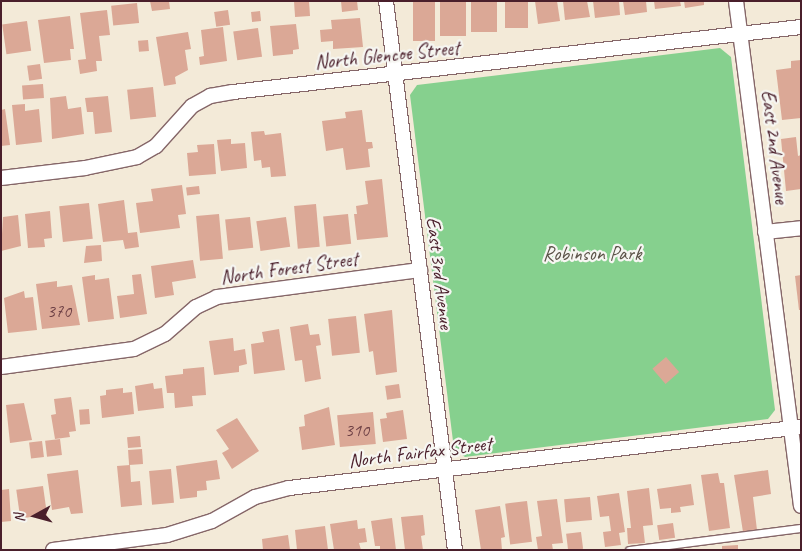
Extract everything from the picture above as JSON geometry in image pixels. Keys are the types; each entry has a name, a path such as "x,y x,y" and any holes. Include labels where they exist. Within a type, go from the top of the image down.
{"street":[{"name":"East 3rd Avenue","path":"386,1 455,550"},
{"name":"East 2nd Avenue","path":"736,1 765,232 796,428 801,506"},
{"name":"North Glencoe Street","path":"1,178 85,168 137,157 156,146 192,106 210,96 801,27"},
{"path":"765,232 801,228"},
{"name":"North Forest Street","path":"1,367 134,349 164,334 196,307 217,297 420,270"},
{"name":"North Fairfax Street","path":"53,550 167,535 212,521 255,497 288,488 796,428"}],"lane":[{"path":"628,550 801,528"}],"green space":[{"name":"Robinson Park","path":"720,48 731,57 775,410 768,419 465,457 454,449 410,95 417,85"}],"building":[{"path":"150,1 169,1 170,9 152,11"},
{"path":"309,1 310,16 295,17 294,2"},
{"path":"341,1 357,1 358,10 342,12"},
{"path":"413,1 435,1 435,41 413,41"},
{"path":"440,1 466,1 466,36 440,36"},
{"path":"471,1 497,1 497,32 471,32"},
{"path":"505,1 528,1 528,28 505,28"},
{"path":"535,1 557,1 560,21 538,24"},
{"path":"563,1 587,1 590,17 565,20"},
{"path":"593,1 619,1 620,15 595,18"},
{"path":"623,1 646,1 647,12 625,15"},
{"path":"654,1 680,1 681,6 655,9"},
{"path":"684,1 704,1 704,5 685,8"},
{"path":"137,3 139,23 113,26 111,6"},
{"path":"107,10 110,35 99,36 102,61 96,61 97,71 80,74 78,60 86,59 80,13"},
{"path":"228,10 230,25 216,27 214,12"},
{"path":"260,11 261,21 252,22 251,12"},
{"path":"70,16 74,49 70,49 71,60 44,63 38,20"},
{"path":"360,18 363,47 333,49 333,41 321,42 320,30 332,29 331,20"},
{"path":"27,21 31,51 6,54 2,24"},
{"path":"296,24 299,49 293,50 293,54 273,56 270,26"},
{"path":"223,27 227,61 200,65 199,57 204,56 201,30"},
{"path":"258,28 262,57 237,60 233,31"},
{"path":"188,32 191,49 185,50 188,70 175,77 176,84 164,86 156,37"},
{"path":"148,40 149,51 139,52 138,41"},
{"path":"801,60 801,118 782,120 776,70 791,68 791,61"},
{"path":"40,64 42,79 29,81 27,66"},
{"path":"43,84 44,98 23,99 22,85"},
{"path":"153,87 156,117 130,120 127,90"},
{"path":"66,96 68,109 81,107 84,134 52,139 50,98"},
{"path":"108,96 112,132 95,134 93,112 87,112 85,98"},
{"path":"25,104 25,111 39,109 42,142 16,145 12,105"},
{"path":"5,109 10,145 1,146 1,110"},
{"path":"362,110 366,142 372,142 373,148 368,149 370,167 346,170 343,148 326,151 322,121 346,118 345,112"},
{"path":"264,131 265,135 281,133 286,176 271,177 270,167 262,168 261,160 254,161 251,132"},
{"path":"796,137 798,156 801,155 801,189 786,191 781,139"},
{"path":"231,139 231,144 245,143 247,168 221,171 217,140"},
{"path":"214,144 216,174 189,176 187,153 198,152 197,145"},
{"path":"382,179 388,237 357,240 354,214 357,214 356,206 368,204 365,181"},
{"path":"182,185 186,214 178,215 180,228 140,233 136,203 153,201 151,189"},
{"path":"199,186 200,194 187,196 186,188"},
{"path":"124,200 128,233 137,232 139,247 125,249 123,240 103,242 98,204"},
{"path":"89,203 93,239 63,242 59,206"},
{"path":"316,204 320,247 298,249 294,206"},
{"path":"50,211 52,238 44,239 45,247 28,248 25,214"},
{"path":"219,214 223,259 200,261 196,216"},
{"path":"348,214 351,244 326,246 323,217"},
{"path":"18,215 21,246 1,251 3,217"},
{"path":"250,217 253,248 228,250 225,220"},
{"path":"286,217 290,247 260,251 256,221"},
{"path":"101,245 102,261 84,263 86,246"},
{"path":"193,260 196,278 172,282 174,295 155,298 151,266"},
{"path":"141,274 147,314 120,318 117,296 134,294 132,275"},
{"path":"95,275 95,280 109,278 114,319 88,322 82,277"},
{"path":"801,275 801,310 799,310 795,276"},
{"path":"57,281 57,287 72,285 80,325 42,329 36,284"},
{"path":"24,291 25,298 33,297 37,330 8,333 4,298"},
{"path":"392,310 397,372 376,375 373,351 369,352 364,314"},
{"path":"356,316 360,353 332,356 328,319"},
{"path":"308,324 310,335 319,334 321,345 316,346 321,379 305,382 302,360 295,361 290,327"},
{"path":"279,329 285,370 254,374 251,344 264,342 262,332"},
{"path":"233,338 234,351 245,349 247,364 239,366 239,372 214,375 209,341"},
{"path":"666,357 679,372 666,384 652,369"},
{"path":"204,367 206,395 192,396 193,406 175,408 174,393 167,393 165,376 183,374 183,369"},
{"path":"153,383 154,389 162,388 164,408 138,411 135,386"},
{"path":"399,384 401,398 387,400 385,386"},
{"path":"123,388 123,393 132,392 134,414 102,418 100,396 106,395 106,390"},
{"path":"71,397 76,431 69,432 70,437 55,439 51,415 56,414 54,399"},
{"path":"24,403 32,440 10,443 6,405"},
{"path":"329,407 335,445 302,450 299,427 305,426 304,415"},
{"path":"89,409 90,424 80,425 79,410"},
{"path":"403,410 407,439 383,442 380,419 387,418 386,413"},
{"path":"373,412 376,444 340,447 337,415"},
{"path":"237,418 259,451 232,469 222,453 229,449 216,430"},
{"path":"140,436 141,447 128,448 127,437"},
{"path":"60,439 62,455 47,457 45,441"},
{"path":"42,441 44,457 31,458 29,443"},
{"path":"142,449 143,464 129,465 128,450"},
{"path":"217,460 220,479 206,481 207,490 197,491 197,497 180,499 176,466"},
{"path":"130,465 131,482 140,481 142,505 121,507 117,466"},
{"path":"171,469 174,503 152,505 149,471"},
{"path":"78,470 83,513 71,514 69,507 52,510 47,474"},
{"path":"768,470 771,494 753,497 757,530 743,532 734,475"},
{"path":"718,473 720,483 724,483 730,528 709,531 701,475"},
{"path":"691,484 694,505 680,507 681,512 671,513 671,508 660,509 657,489"},
{"path":"43,486 47,515 20,518 16,490"},
{"path":"649,488 653,525 643,526 645,543 628,544 627,528 631,528 627,491"},
{"path":"9,489 11,521 1,522 1,490"},
{"path":"619,493 625,532 619,533 621,545 605,547 603,532 611,531 609,516 600,517 597,496"},
{"path":"590,497 592,520 566,522 564,499"},
{"path":"557,499 563,543 552,544 553,550 538,550 536,537 542,536 537,501"},
{"path":"527,501 532,542 510,544 505,504"},
{"path":"500,506 505,537 501,538 502,550 481,550 475,510"},
{"path":"423,515 425,535 421,536 423,550 405,550 401,517"},
{"path":"392,518 396,550 380,550 380,546 375,546 371,521"},
{"path":"357,520 358,529 365,528 367,542 359,543 361,550 334,550 330,524"},
{"path":"673,523 675,538 659,540 657,525"},
{"path":"325,526 328,550 297,550 295,530"},
{"path":"581,532 583,549 568,550 566,534"},
{"path":"288,535 290,550 263,550 262,539"},
{"path":"738,545 738,550 722,550 722,546"}]}
